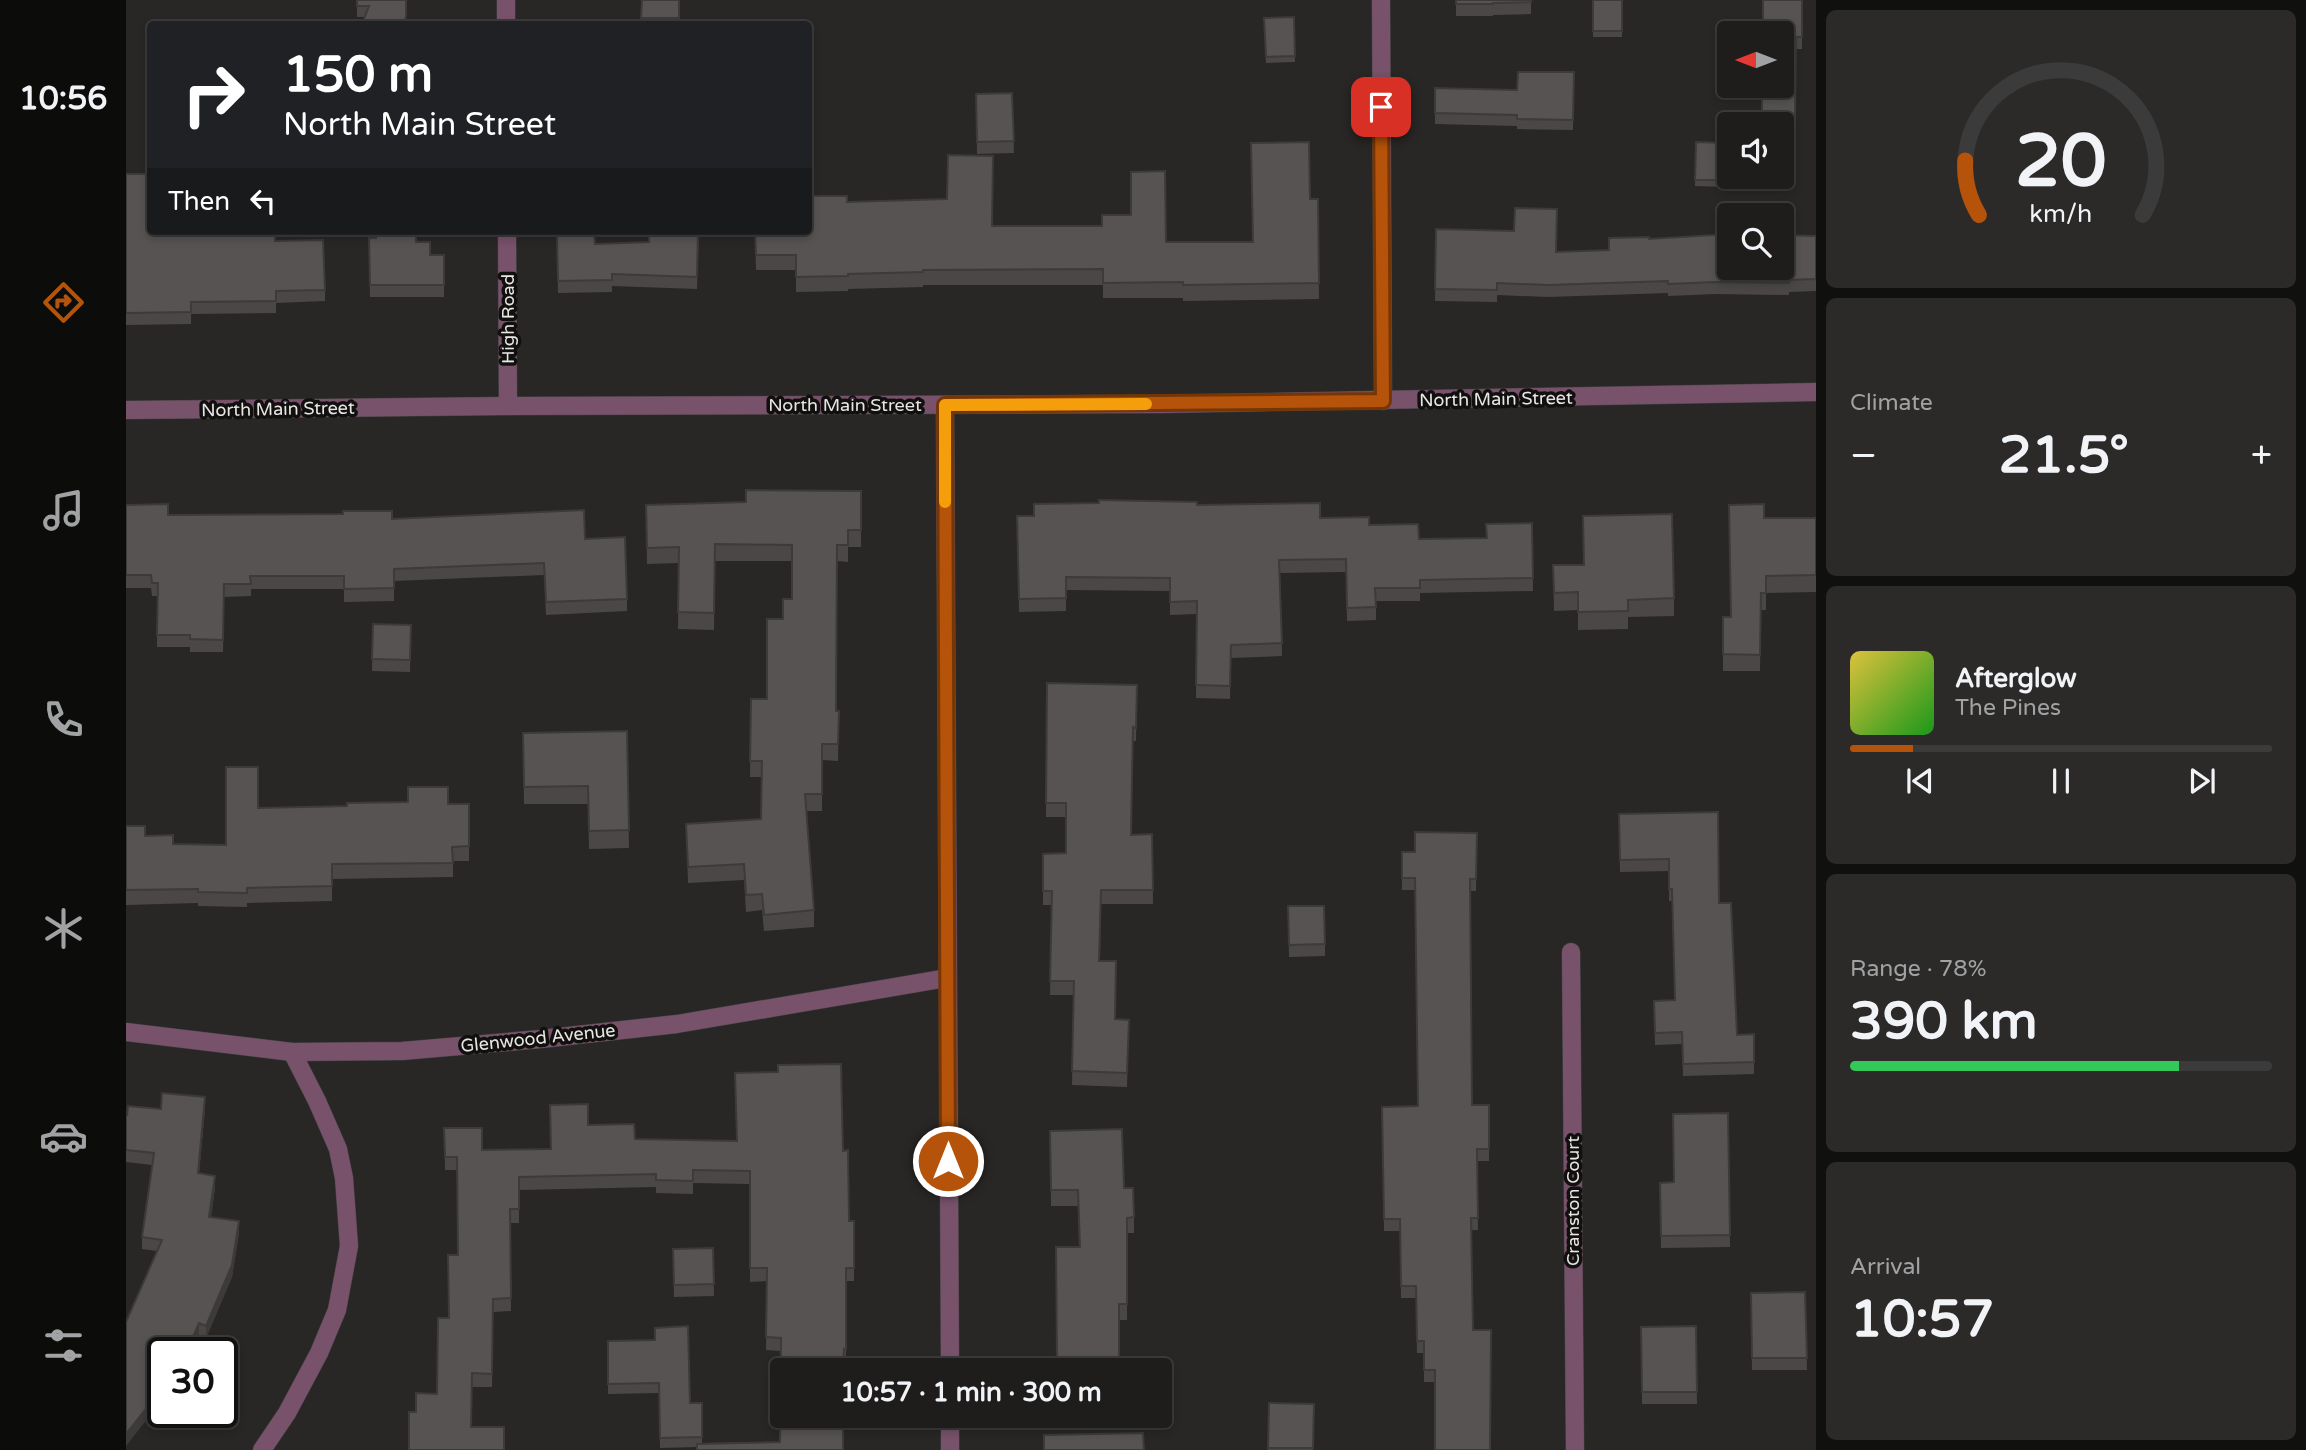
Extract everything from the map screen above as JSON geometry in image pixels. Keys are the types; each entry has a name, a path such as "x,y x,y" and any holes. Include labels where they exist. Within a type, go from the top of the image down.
{"street":[{"path":"506,0 506,21"},
{"path":"1381,0 1383,401"},
{"name":"High Road","path":"507,235 508,406"},
{"name":"North Main Street","path":"126,410 1383,401 1816,392"},
{"path":"945,405 950,1358"},
{"name":"Cranston Court","path":"1571,952 1575,1450"},
{"name":"Glenwood Avenue","path":"126,1032 292,1052 402,1051 677,1024 947,978"},
{"path":"262,1450 287,1413 319,1353 337,1310 349,1246 344,1178 338,1149 292,1052"},
{"path":"950,1428 950,1450"}],"building":[{"path":"357,0 406,0 406,17 404,21 363,21 369,6 357,6"},
{"path":"642,0 679,0 679,18 641,18"},
{"path":"1456,0 1531,0 1531,2 1456,4"},
{"path":"1593,0 1622,0 1622,31 1593,31"},
{"path":"1763,0 1802,0 1802,37 1796,37 1795,120 1794,112 1762,112 1762,98 1794,98 1794,21 1763,21"},
{"path":"1294,17 1295,56 1266,57 1264,18"},
{"path":"1518,72 1574,72 1573,120 1517,119 1517,115 1435,113 1435,88 1517,90"},
{"path":"1012,93 1014,141 977,142 976,94"},
{"path":"1309,142 1310,199 1318,199 1319,283 1103,283 1103,269 923,270 796,277 796,255 756,255 755,235 812,235 812,196 847,196 847,202 947,199 948,155 993,156 992,226 1102,226 1102,215 1131,215 1131,172 1165,171 1166,242 1253,242 1251,143"},
{"path":"1696,142 1717,143 1717,180 1695,180"},
{"path":"126,174 147,174 147,235 275,235 275,241 323,240 325,290 276,291 276,301 191,302 191,312 126,313"},
{"path":"1515,208 1557,209 1556,252 1609,250 1609,238 1649,239 1717,235 1717,280 1789,280 1789,283 1497,283 1497,290 1435,289 1436,229 1514,231"},
{"path":"376,235 416,235 416,242 430,242 430,255 444,255 444,285 370,285 369,238 376,238"},
{"path":"594,235 595,244 649,242 649,235 698,235 697,277 612,274 612,280 558,281 557,236"},
{"path":"1794,235 1816,236 1816,279 1794,280"},
{"path":"746,490 861,491 861,530 848,530 848,545 837,545 838,744 822,744 822,794 805,794 814,910 764,915 762,894 746,895 744,864 688,867 686,824 761,819 762,761 750,761 751,699 767,699 767,619 783,619 783,599 792,599 792,545 715,544 714,613 678,612 679,547 647,548 646,505 746,502"},
{"path":"1099,500 1197,502 1197,505 1320,503 1320,518 1369,517 1369,525 1418,524 1419,539 1487,538 1486,524 1532,523 1533,578 1420,580 1420,588 1375,588 1376,607 1347,608 1346,559 1279,560 1282,643 1231,645 1230,686 1196,685 1197,601 1170,602 1170,578 1066,577 1066,598 1019,599 1017,516 1034,516 1034,504 1099,503"},
{"path":"168,504 168,515 343,514 343,511 392,511 392,519 584,510 585,539 625,537 627,599 546,602 544,563 394,569 394,588 344,589 344,576 250,576 251,584 224,584 223,640 190,639 190,635 157,635 158,583 152,583 151,575 126,575 126,505"},
{"path":"1764,504 1764,518 1816,518 1816,575 1766,576 1766,593 1761,593 1760,655 1723,654 1723,617 1731,617 1729,505"},
{"path":"1672,514 1674,598 1628,600 1628,611 1578,612 1578,592 1554,593 1553,565 1584,565 1583,516"},
{"path":"373,624 411,625 410,660 372,659"},
{"path":"1047,683 1137,685 1136,728 1133,727 1131,835 1152,834 1153,890 1101,890 1099,961 1116,961 1115,1019 1129,1020 1127,1073 1072,1071 1074,981 1050,981 1052,891 1043,891 1043,854 1066,853 1066,803 1046,803"},
{"path":"627,731 629,830 589,831 588,786 524,787 523,733"},
{"path":"226,767 258,767 258,808 408,802 408,787 448,787 448,804 469,804 469,846 452,847 453,863 332,864 332,886 247,888 247,893 198,892 198,889 126,890 126,826 145,826 145,836 173,835 173,844 226,845"},
{"path":"1718,812 1719,903 1731,903 1737,1035 1754,1034 1754,1062 1683,1064 1682,1032 1655,1033 1654,1001 1675,1000 1669,859 1620,860 1619,814"},
{"path":"1415,832 1477,833 1476,879 1470,879 1472,1105 1489,1105 1489,1149 1477,1149 1478,1218 1471,1218 1473,1330 1491,1330 1490,1450 1435,1450 1435,1370 1424,1370 1424,1341 1417,1341 1416,1286 1401,1286 1400,1219 1384,1219 1382,1107 1418,1106 1415,878 1402,878 1402,852 1415,852"},
{"path":"1288,906 1324,906 1325,944 1289,945"},
{"path":"841,1064 843,1151 848,1150 849,1221 854,1221 854,1268 846,1268 846,1349 844,1358 781,1358 781,1338 766,1337 767,1268 750,1268 750,1171 693,1170 693,1181 656,1180 656,1174 519,1177 519,1209 510,1209 511,1298 493,1299 492,1374 472,1373 471,1427 504,1427 504,1450 409,1450 409,1412 416,1412 416,1393 437,1394 438,1318 449,1318 448,1255 458,1255 457,1157 445,1157 444,1128 482,1128 482,1150 551,1149 550,1105 588,1104 588,1125 634,1124 635,1139 737,1141 735,1073 778,1072 778,1065"},
{"path":"162,1093 205,1097 198,1173 215,1176 209,1217 239,1221 232,1265 206,1326 199,1323 193,1337 147,1337 147,1407 126,1434 126,1322 162,1240 142,1237 154,1153 126,1150 126,1115 128,1106 161,1109"},
{"path":"1728,1113 1730,1235 1661,1236 1660,1183 1674,1182 1673,1114"},
{"path":"1122,1129 1124,1188 1133,1188 1134,1217 1127,1218 1127,1304 1119,1304 1119,1358 1057,1358 1056,1247 1080,1247 1078,1190 1051,1190 1050,1131"},
{"path":"713,1248 714,1284 674,1285 673,1249"},
{"path":"1805,1292 1807,1358 1752,1358 1751,1293"},
{"path":"688,1326 690,1403 702,1403 702,1437 660,1438 659,1383 608,1384 608,1341 655,1340 655,1328"},
{"path":"1696,1326 1697,1392 1642,1392 1641,1327"},
{"path":"1269,1403 1314,1404 1313,1448 1268,1448"},
{"path":"780,1428 843,1428 843,1450 697,1450 697,1444 780,1442"},
{"path":"1143,1433 1144,1450 1044,1450 1044,1435"}],"slow traffic":[{"path":"945,502 945,405 1146,404"}],"route":[{"path":"948,1161 945,405 1383,401 1381,107"}]}
